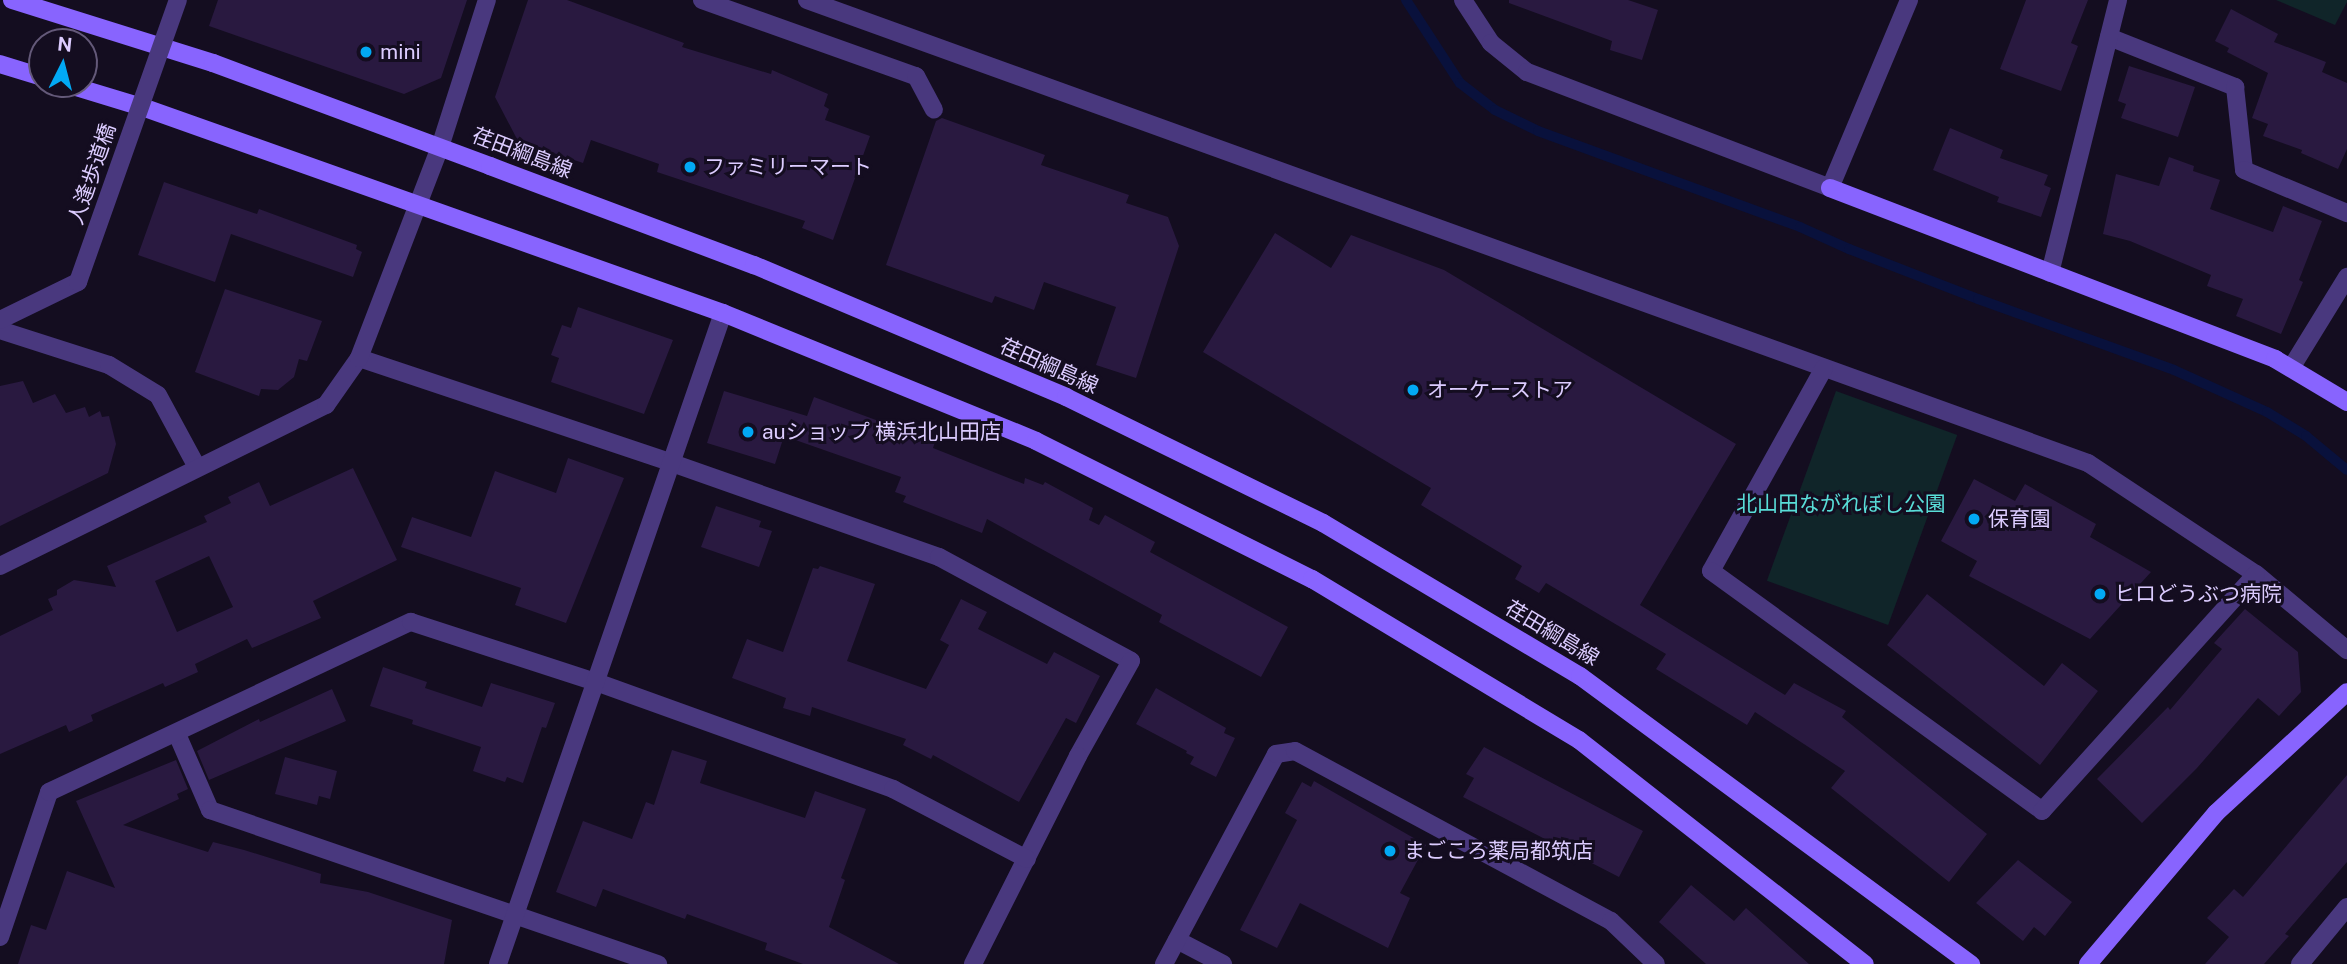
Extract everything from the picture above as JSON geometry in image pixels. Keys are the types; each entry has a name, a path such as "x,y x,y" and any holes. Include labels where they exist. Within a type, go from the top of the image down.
{"main road":[{"name":"荏田綱島線","path":"12,0 213,63 754,265 1066,397 1323,523 1580,676 1971,964"},
{"path":"0,64 28,73"},
{"path":"98,94 145,108 723,313 1036,441 1312,579 1579,740 1865,964"},
{"path":"1830,188 2275,359 2347,402"},
{"path":"2088,964 2216,813 2347,692"}],"street":[{"name":"人逢歩道橋","path":"0,320 78,282 178,0"},
{"path":"0,566 326,405 359,358 440,147 487,0"},
{"path":"702,0 916,76 934,110"},
{"path":"807,0 2088,463 2256,574 2347,650"},
{"path":"1463,0 1492,43 1527,72 1830,188 1909,0"},
{"path":"2050,273 2118,0"},
{"path":"2109,37 2235,86 2244,170 2347,214"},
{"path":"2291,368 2347,277"},
{"path":"498,964 723,313"},
{"path":"0,330 109,365 158,396 197,467"},
{"path":"359,358 939,557 1131,661 1078,756 973,964"},
{"path":"1824,368 1711,571 2042,810 2256,574"},
{"path":"0,937 49,792 411,622 596,682 893,789 1027,859"},
{"path":"177,734 210,810 658,964"},
{"path":"1164,964 1276,754 1295,751 1611,922 1657,964"},
{"path":"2300,964 2347,907"},
{"path":"1177,940 1223,964"}],"green space":[{"path":"2276,0 2347,0 2347,2 2335,25"},
{"name":"北山田ながれぼし公園","path":"1836,391 1957,435 1888,625 1767,581"}],"building":[{"name":"mini","path":"218,0 467,0 441,78 404,94 209,26"},
{"path":"528,0 567,0 684,43 682,47 771,74 772,70 828,94 824,106 829,109 825,120 870,136 833,240 802,228 805,221 657,172 659,164 591,140 583,163 518,141 495,97"},
{"path":"1509,0 1628,0 1658,10 1642,60 1610,50 1612,41 1509,3"},
{"path":"2026,0 2088,0 2071,43 2078,46 2061,91 2000,69"},
{"path":"2231,9 2278,34 2274,42 2326,62 2322,72 2347,83 2347,149 2338,169 2301,153 2302,150 2263,136 2268,124 2252,118 2268,73 2227,52 2229,48 2215,41"},
{"path":"2129,66 2195,87 2178,137 2121,118 2126,104 2118,101"},
{"path":"942,118 1045,155 1041,165 1129,195 1126,203 1168,217 1179,246 1136,378 1096,365 1116,307 1044,282 1034,310 995,296 992,303 886,265 936,121"},
{"path":"1950,128 2003,150 2000,158 2048,175 2044,185 2051,188 2041,217 1997,202 1999,197 1933,170"},
{"path":"2169,157 2194,166 2193,171 2220,180 2210,209 2273,232 2283,206 2322,221 2299,280 2303,282 2281,334 2236,316 2243,299 2207,286 2211,275 2130,241 2103,234 2116,174 2159,186"},
{"path":"164,182 257,214 259,209 357,245 356,249 362,252 353,277 231,234 215,282 138,255"},
{"path":"1275,233 1331,268 1351,235 1444,270 1736,444 1640,605 1785,695 1794,683 1846,711 1842,717 1987,834 1949,882 1831,788 1845,771 1755,712 1747,725 1656,669 1666,654 1546,583 1539,593 1515,579 1522,566 1421,505 1431,488 1203,352"},
{"path":"225,289 322,321 307,361 299,359 294,377 278,390 261,389 259,396 195,372"},
{"path":"578,307 673,340 644,414 551,382 559,358 551,355 562,325 571,328"},
{"path":"23,381 33,403 55,394 66,413 85,407 89,417 100,411 102,417 109,416 116,444 108,473 0,526 0,386"},
{"path":"724,391 807,416 814,397 935,442 933,448 1024,484 1025,478 1043,485 1045,482 1093,508 1089,520 1099,525 1105,515 1155,542 1150,552 1288,627 1261,677 1159,622 1162,615 987,519 982,533 903,502 906,496 895,492 901,477 784,436 775,464 707,443"},
{"path":"568,458 624,478 566,623 515,605 521,588 401,547 412,517 471,537 495,471 556,493"},
{"path":"353,468 397,560 313,601 321,618 252,648 247,639 195,664 198,672 165,687 163,683 91,715 93,721 69,732 66,725 0,754 0,636 53,610 48,599 74,580 116,587 107,566 207,522 204,516 231,503 228,497 259,482 270,506","holes":["209,556 233,607 177,632 155,581"]},
{"path":"1974,479 2015,501 2025,484 2096,524 2090,537 2151,572 2090,639 1969,576 1977,561 1941,541"},
{"path":"716,506 761,521 759,527 772,531 759,567 701,547"},
{"path":"820,566 875,584 847,661 926,689 949,645 940,640 961,599 987,612 978,629 1047,664 1054,652 1100,676 1076,723 1066,718 1019,802 933,755 931,759 903,745 906,739 812,707 810,716 783,708 786,698 732,678 747,639 783,652 813,568 818,569"},
{"path":"1927,594 2044,686 2062,663 2098,691 2040,765 1887,645"},
{"path":"2245,609 2298,652 2301,692 2279,716 2258,698 2197,768 2142,823 2097,779 2168,707 2170,710 2222,649 2214,643"},
{"path":"383,667 427,682 425,688 482,707 491,683 555,703 546,728 542,727 523,783 507,777 505,782 473,771 481,747 412,724 413,720 370,706"},
{"path":"1156,688 1226,728 1224,733 1235,738 1216,777 1190,764 1194,757 1186,753 1187,751 1136,724"},
{"path":"332,689 346,721 209,780 197,751 259,719 260,722"},
{"path":"1484,747 1643,831 1619,877 1463,797 1474,778 1466,774"},
{"path":"672,750 707,761 700,783 805,818 815,791 866,809 841,878 845,880 829,927 899,964 803,964 765,950 767,943 687,914 685,919 603,889 596,907 556,892 583,821 632,839 646,802 654,805"},
{"path":"285,757 337,771 330,799 319,796 317,805 275,794"},
{"path":"176,760 188,789 177,794 179,799 123,825 208,852 213,842 244,850 321,874 320,883 368,892 452,920 444,964 18,964 31,925 46,930 67,871 115,888 76,801"},
{"path":"2347,775 2347,862 2285,934 2289,936 2264,964 2205,964 2229,937 2207,918 2234,889 2243,897"},
{"path":"1314,781 1426,845 1400,893 1410,898 1388,948 1300,903 1277,948 1240,930 1297,820 1285,813 1302,782 1311,787"},
{"path":"2018,860 2072,902 2045,936 2034,927 2023,941 1976,903"},
{"path":"1691,885 1734,921 1746,908 1809,964 1706,964 1659,922"}],"waterway":[{"path":"1406,0 1460,83 1495,110 1538,131 1800,227 1978,299 2174,370 2267,412 2306,436 2347,470"}],"place":[{"name":"mini","path":"366,52"},
{"name":"ファミリーマート","path":"690,167"},
{"name":"オーケーストア","path":"1413,390"},
{"name":"auショップ 横浜北山田店","path":"748,432"},
{"name":"保育園","path":"1974,519"},
{"name":"ヒロどうぶつ病院","path":"2100,594"},
{"name":"まごころ薬局都筑店","path":"1390,851"}]}
